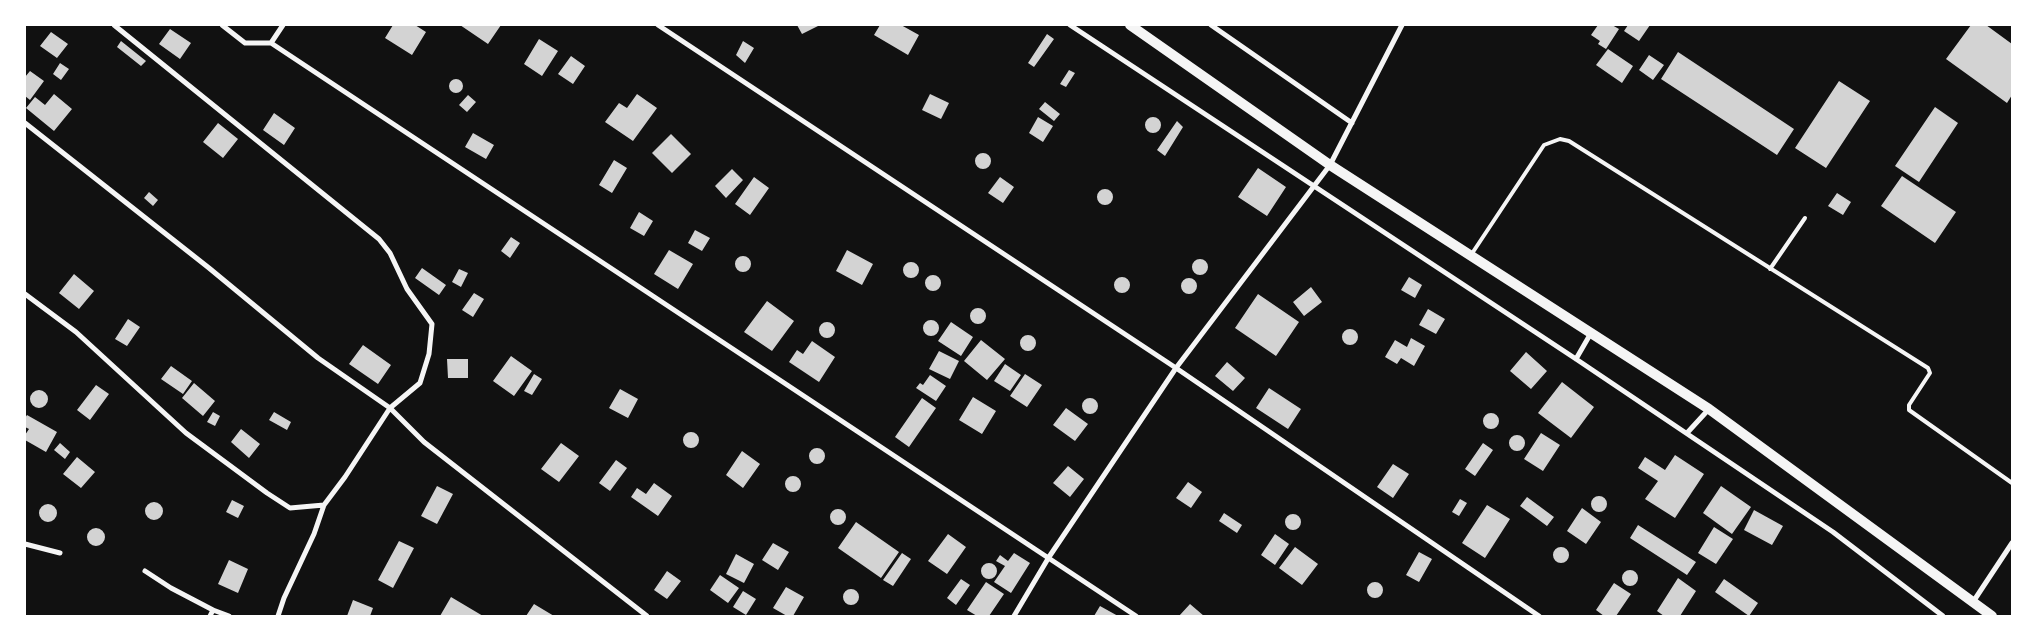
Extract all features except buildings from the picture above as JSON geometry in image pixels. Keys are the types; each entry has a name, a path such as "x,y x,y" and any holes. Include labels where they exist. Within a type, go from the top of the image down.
{"main road":[{"path":"1130,25 1330,165 1709,409 1992,616"}],"street":[{"path":"114,25 379,239 390,253 407,289 432,324 429,354 420,383 390,408 345,477 324,505 314,534 284,598 278,616"},
{"path":"222,25 245,43 271,43 1136,616"},
{"path":"271,43 282,25"},
{"path":"658,25 1176,368 1539,616"},
{"path":"1070,25 1687,433 1833,532 1943,616"},
{"path":"1211,25 1352,123"},
{"path":"1014,616 1049,557 1176,368 1312,186 1330,165 1402,25"},
{"path":"25,123 201,262 318,358 390,408 424,442 647,616"},
{"path":"25,294 76,332 186,433 267,493 290,508 324,505"},
{"path":"1576,359 1591,333"},
{"path":"1687,433 1709,409"},
{"path":"1973,602 2012,543"},
{"path":"25,544 60,553"},
{"path":"145,570 212,613 229,616"}],"lane":[{"path":"1471,256 1544,145 1560,139 1569,141 1928,368 1930,372 1909,405 1909,410 2012,482"},
{"path":"1770,269 1805,218"}]}
